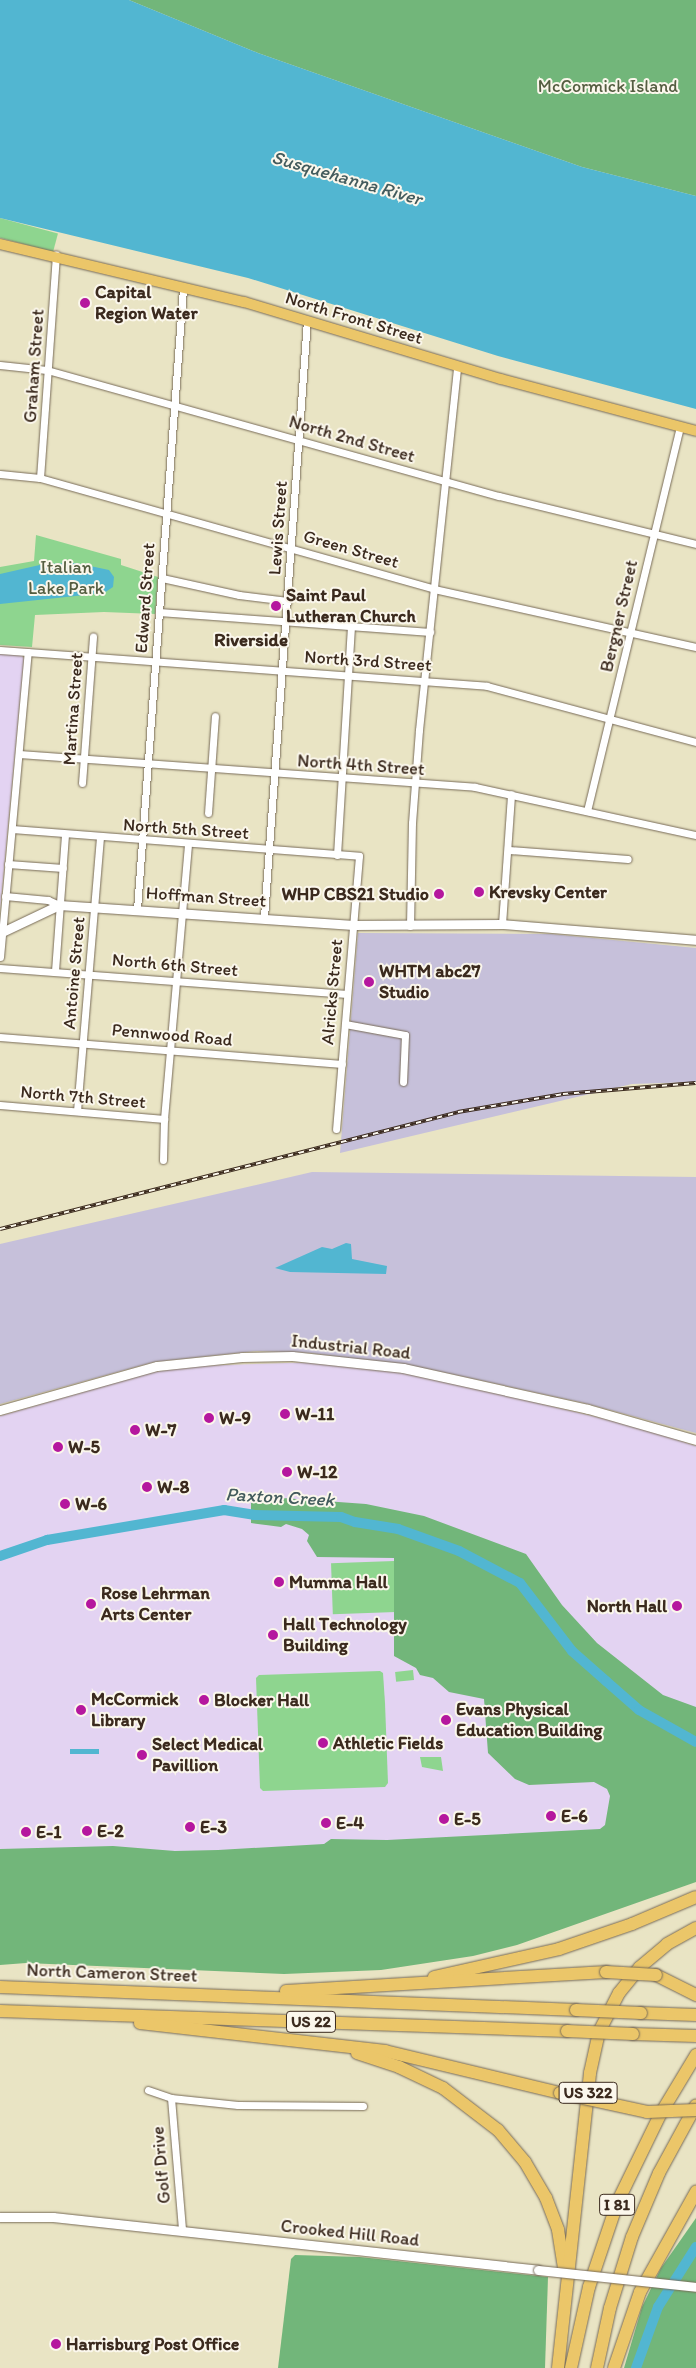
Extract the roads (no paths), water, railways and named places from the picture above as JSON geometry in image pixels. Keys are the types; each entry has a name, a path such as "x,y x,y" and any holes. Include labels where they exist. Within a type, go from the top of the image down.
{"highway":[{"path":"373,1987 477,1969 542,1954 632,1924 696,1897"},
{"name":"US 322","path":"558,2368 590,2073 599,2032 613,2002 636,1971 667,1944 696,1928"},
{"path":"222,1994 373,1987 606,1972 656,1975 696,1995"},
{"name":"North Cameron Street","path":"0,1987 222,1994"},
{"name":"US 22","path":"222,1994 696,2015"},
{"name":"US 22","path":"0,2011 696,2036"},
{"path":"56,2014 311,2041 400,2053 560,2093 647,2112 696,2110"},
{"path":"311,2041 362,2054 415,2074 455,2095 498,2130 525,2162 552,2211 562,2248 565,2299"},
{"name":"I 81","path":"572,2368 589,2286 618,2201 654,2127 696,2055"},
{"name":"I 81","path":"597,2368 610,2308 632,2237 659,2173 696,2105"},
{"path":"614,2368 634,2306 661,2253 696,2192"},
{"path":"661,2253 696,2207"}],"main road":[{"name":"North Front Street","path":"0,244 56,255 307,320 457,366 696,431"}],"street":[{"name":"Graham Street","path":"40,478 56,255"},
{"name":"Edward Street","path":"137,909 183,288"},
{"name":"Lewis Street","path":"264,917 274,773 284,670 307,320"},
{"name":"North 2nd Street","path":"0,365 47,370 446,481 696,544"},
{"path":"457,366 415,784 410,926 502,924 696,940"},
{"name":"Bergner Street","path":"586,811 610,720 680,427"},
{"name":"Green Street","path":"0,474 40,478 434,589 696,647"},
{"path":"162,578 239,595 288,601"},
{"path":"159,612 430,632"},
{"path":"337,855 351,627"},
{"name":"Martina Street","path":"82,783 93,636"},
{"name":"North 3rd Street","path":"0,650 348,674 487,686 696,742"},
{"path":"0,957 28,652"},
{"path":"208,813 215,716"},
{"name":"North 4th Street","path":"19,754 475,787 696,835"},
{"path":"502,924 509,850 510,794"},
{"name":"North 5th Street","path":"12,829 359,856"},
{"path":"55,972 66,834"},
{"name":"Antoine Street","path":"77,1111 100,837"},
{"path":"163,1160 164,1119 188,844"},
{"path":"509,850 628,859"},
{"name":"Alricks Street","path":"336,1129 359,856"},
{"path":"8,864 62,868"},
{"name":"Hoffman Street","path":"5,896 48,900 60,905 264,917 353,925 410,926"},
{"name":"Hoffman Street","path":"1,933 60,905"},
{"name":"North 6th Street","path":"0,968 347,994"},
{"path":"345,1024 405,1035 403,1082"},
{"name":"Pennwood Road","path":"0,1037 342,1064"},
{"name":"North 7th Street","path":"0,1104 164,1119"},
{"name":"Industrial Road","path":"0,1410 156,1366 242,1357 292,1356 353,1361 420,1372 588,1409 696,1440"},
{"path":"148,2090 171,2098 238,2105 363,2106"},
{"name":"Golf Drive","path":"171,2098 182,2230"},
{"name":"Crooked Hill Road","path":"0,2216 53,2217 182,2230 696,2287"}],"water":[{"name":"Susquehanna River","path":"0,0 129,0 258,53 582,167 696,196 696,409 498,356 248,278 0,218"},
{"path":"76,563 109,570 114,577 113,587 104,593 0,604 0,574 44,564"},
{"path":"346,1243 351,1244 352,1259 387,1266 386,1274 290,1272 275,1268 322,1247 332,1249"},
{"path":"70,1749 99,1749 99,1754 70,1754"}],"waterway":[{"name":"Paxton Creek","path":"0,1556 47,1540 224,1510 254,1515 341,1517 355,1522 398,1529 459,1551 520,1583 572,1651 639,1710 696,1742"},
{"name":"Paxton Creek","path":"636,2368 658,2307 696,2247"}],"railway":[{"path":"0,1229 458,1112 563,1094 696,1083"}],"place":[{"name":"Capital Region Water","path":"85,303"},
{"name":"Saint Paul Lutheran Church","path":"276,606"},
{"name":"Krevsky Center","path":"479,892"},
{"name":"WHP CBS21 Studio","path":"439,894"},
{"name":"WHTM abc27 Studio","path":"369,982"},
{"name":"W-11","path":"285,1414"},
{"name":"W-9","path":"209,1418"},
{"name":"W-7","path":"135,1430"},
{"name":"W-5","path":"58,1447"},
{"name":"W-12","path":"287,1472"},
{"name":"W-8","path":"147,1487"},
{"name":"W-6","path":"65,1504"},
{"name":"Mumma Hall","path":"279,1582"},
{"name":"Rose Lehrman Arts Center","path":"91,1604"},
{"name":"North Hall","path":"677,1606"},
{"name":"Hall Technology Building","path":"273,1635"},
{"name":"Blocker Hall","path":"204,1700"},
{"name":"McCormick Library","path":"81,1710"},
{"name":"Evans Physical Education Building","path":"446,1720"},
{"name":"Athletic Fields","path":"323,1743"},
{"name":"Select Medical Pavillion","path":"142,1755"},
{"name":"E-6","path":"551,1816"},
{"name":"E-5","path":"444,1819"},
{"name":"E-4","path":"326,1823"},
{"name":"E-3","path":"190,1827"},
{"name":"E-2","path":"87,1831"},
{"name":"E-1","path":"26,1832"},
{"name":"Harrisburg Post Office","path":"56,2344"}],"district":[{"name":"Riverside","path":"251,640"}],"park label":[{"name":"McCormick Island","path":"608,86"},
{"name":"Italian Lake Park","path":"66,578"}]}
